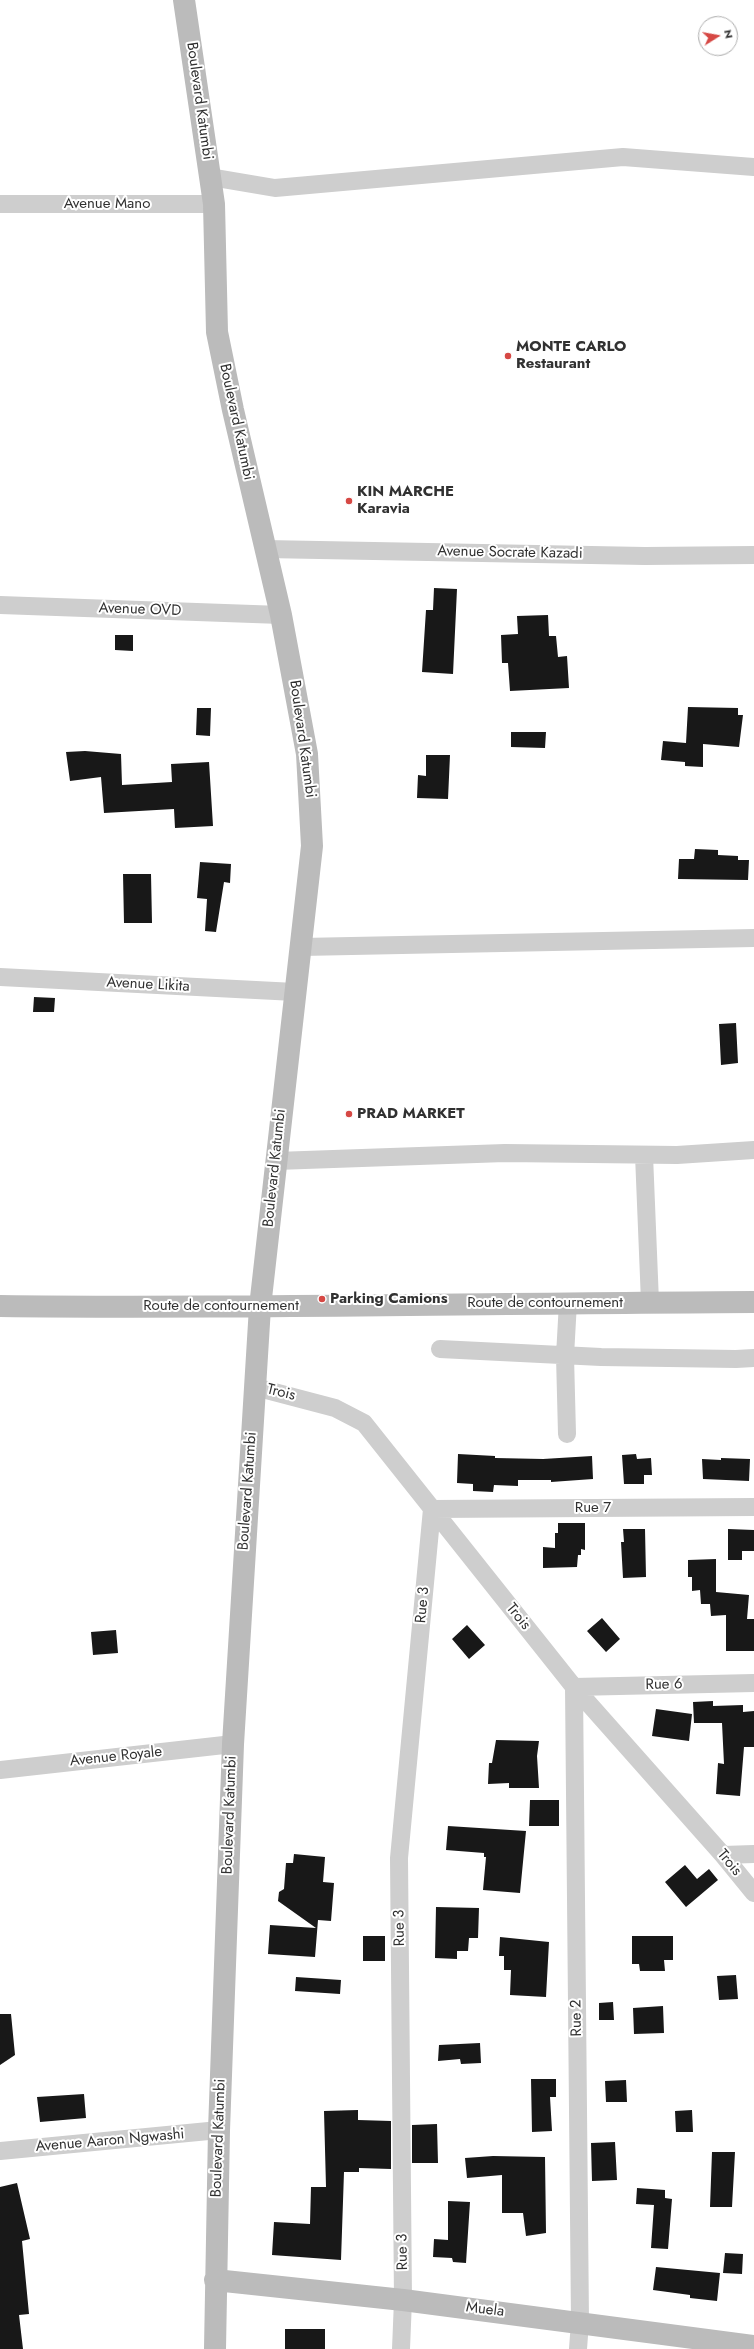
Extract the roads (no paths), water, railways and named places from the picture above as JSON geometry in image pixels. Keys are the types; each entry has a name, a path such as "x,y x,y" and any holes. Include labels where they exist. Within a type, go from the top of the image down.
{"street":[{"name":"Boulevard Katumbi","path":"184,0 214,204 217,332 232,410 280,614 307,754 311,804 312,846 260,1307 233,1744 219,2130 215,2280 215,2349"},
{"path":"210,178 275,188 623,157 754,167"},
{"name":"Avenue Mano","path":"0,204 214,204"},
{"name":"Avenue Socrate Kazadi","path":"265,549 645,556 754,555"},
{"name":"Avenue OVD","path":"0,605 280,614"},
{"path":"301,947 754,938"},
{"name":"Avenue Likita","path":"0,977 295,992"},
{"path":"276,1161 505,1153 644,1154 754,1150"},
{"path":"644,1154 650,1302"},
{"path":"567,1434 565,1356 568,1302"},
{"name":"Route de contournement","path":"0,1306 260,1307 568,1302 754,1302"},
{"path":"440,1349 565,1356 754,1358"},
{"name":"Trois","path":"255,1387 335,1408 364,1423 574,1687 723,1855 754,1893"},
{"name":"Rue 7","path":"432,1509 754,1508"},
{"name":"Rue 3","path":"401,2349 403,2300 399,1858 432,1509"},
{"name":"Rue 6","path":"574,1687 754,1683"},
{"name":"Rue 2","path":"574,1687 580,2322 578,2349"},
{"name":"Avenue Royale","path":"0,1770 233,1744"},
{"path":"723,1855 754,1854"},
{"name":"Avenue Aaron Ngwashi","path":"0,2151 219,2130"},
{"name":"Muela","path":"215,2280 403,2300 580,2322 754,2347"}],"place":[{"name":"MONTE CARLO Restaurant","path":"508,356"},
{"name":"KIN MARCHE Karavia","path":"349,501"},
{"name":"PRAD MARKET","path":"349,1114"},
{"name":"Parking Camions","path":"322,1299"}]}
